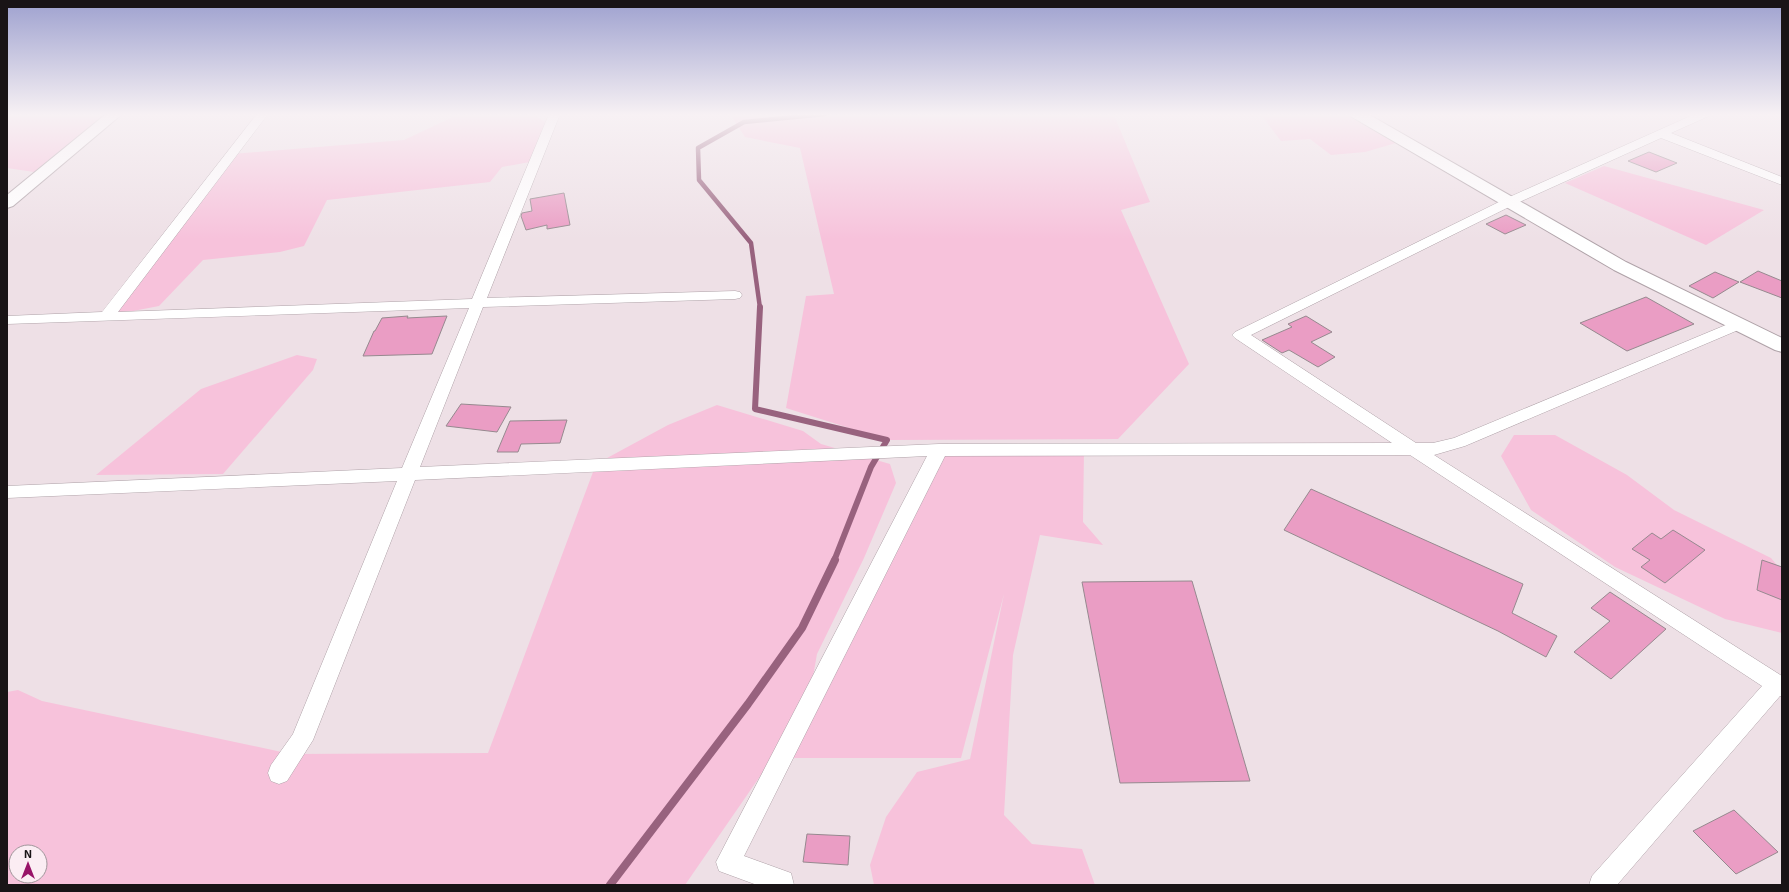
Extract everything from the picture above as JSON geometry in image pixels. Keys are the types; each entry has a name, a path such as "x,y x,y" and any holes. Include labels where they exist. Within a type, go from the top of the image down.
{"street":[{"path":"7,203 64,156"},
{"path":"107,316 231,156"},
{"path":"278,773 302,740 410,473 476,303 538,156"},
{"path":"1429,156 1620,266 1738,325 1780,342"},
{"path":"1601,885 1779,685 1413,449 1240,335 1509,202 1613,156"},
{"path":"1717,156 1782,181"},
{"path":"7,320 735,295"},
{"path":"7,492 939,450 1432,449 1460,442 1738,325"},
{"path":"782,885 782,882 728,862 939,450"}],"shaded area":[{"path":"7,156 56,156 34,172 7,168"},
{"path":"231,156 537,156 535,161 502,167 490,182 327,200 304,246 280,252 203,260 159,306 107,316"},
{"path":"802,156 1131,156 1150,202 1121,210 1189,364 1118,439 887,440 786,408 806,296 834,294"},
{"path":"1604,166 1764,210 1706,245 1565,183"},
{"path":"297,355 317,359 313,370 223,474 96,475 201,389"},
{"path":"717,405 803,431 821,444 890,464 896,483 864,558 817,654 808,705 939,450 1084,450 1083,522 1103,545 1040,535 1013,655 1004,815 1032,844 1082,849 1095,885 874,885 870,865 886,817 917,772 970,759 1004,594 961,758 781,758 805,711 685,885 7,885 7,692 18,690 42,701 291,754 488,753 596,464 668,425"},
{"path":"1514,435 1555,435 1627,475 1674,510 1771,558 1782,571 1782,633 1725,619 1615,567 1531,510 1501,456"}],"building":[{"path":"1641,156 1658,156 1677,163 1656,172 1628,161"},
{"path":"564,193 570,225 547,229 547,225 526,230 521,216 522,213 532,211 530,199"},
{"path":"1506,215 1526,225 1505,234 1486,224"},
{"path":"1758,271 1782,281 1782,298 1740,282"},
{"path":"1715,272 1739,282 1713,298 1689,286"},
{"path":"1646,297 1694,324 1627,351 1580,323"},
{"path":"408,316 407,318 447,316 432,354 363,356 374,331 382,318"},
{"path":"1306,316 1332,332 1311,342 1335,357 1318,367 1289,350 1282,353 1262,340 1292,327 1288,324"},
{"path":"461,404 511,407 497,432 446,426"},
{"path":"567,420 560,443 521,444 518,452 497,452 510,421"},
{"path":"1311,489 1523,584 1512,613 1557,636 1546,657 1498,631 1284,530"},
{"path":"1673,530 1705,550 1665,583 1641,567 1650,560 1632,549 1652,533 1661,539"},
{"path":"1762,560 1782,567 1782,600 1757,590"},
{"path":"1192,581 1250,781 1120,783 1082,582"},
{"path":"1610,592 1666,629 1611,679 1574,652 1610,621 1591,608"},
{"path":"1734,810 1778,852 1736,874 1693,831"},
{"path":"807,834 850,836 848,865 803,862"}],"waterway":[{"path":"698,156 699,180 751,243 760,308"},
{"path":"760,308 755,409 887,440 871,467 834,561"},
{"path":"610,885 748,704 802,628 835,560"}]}
